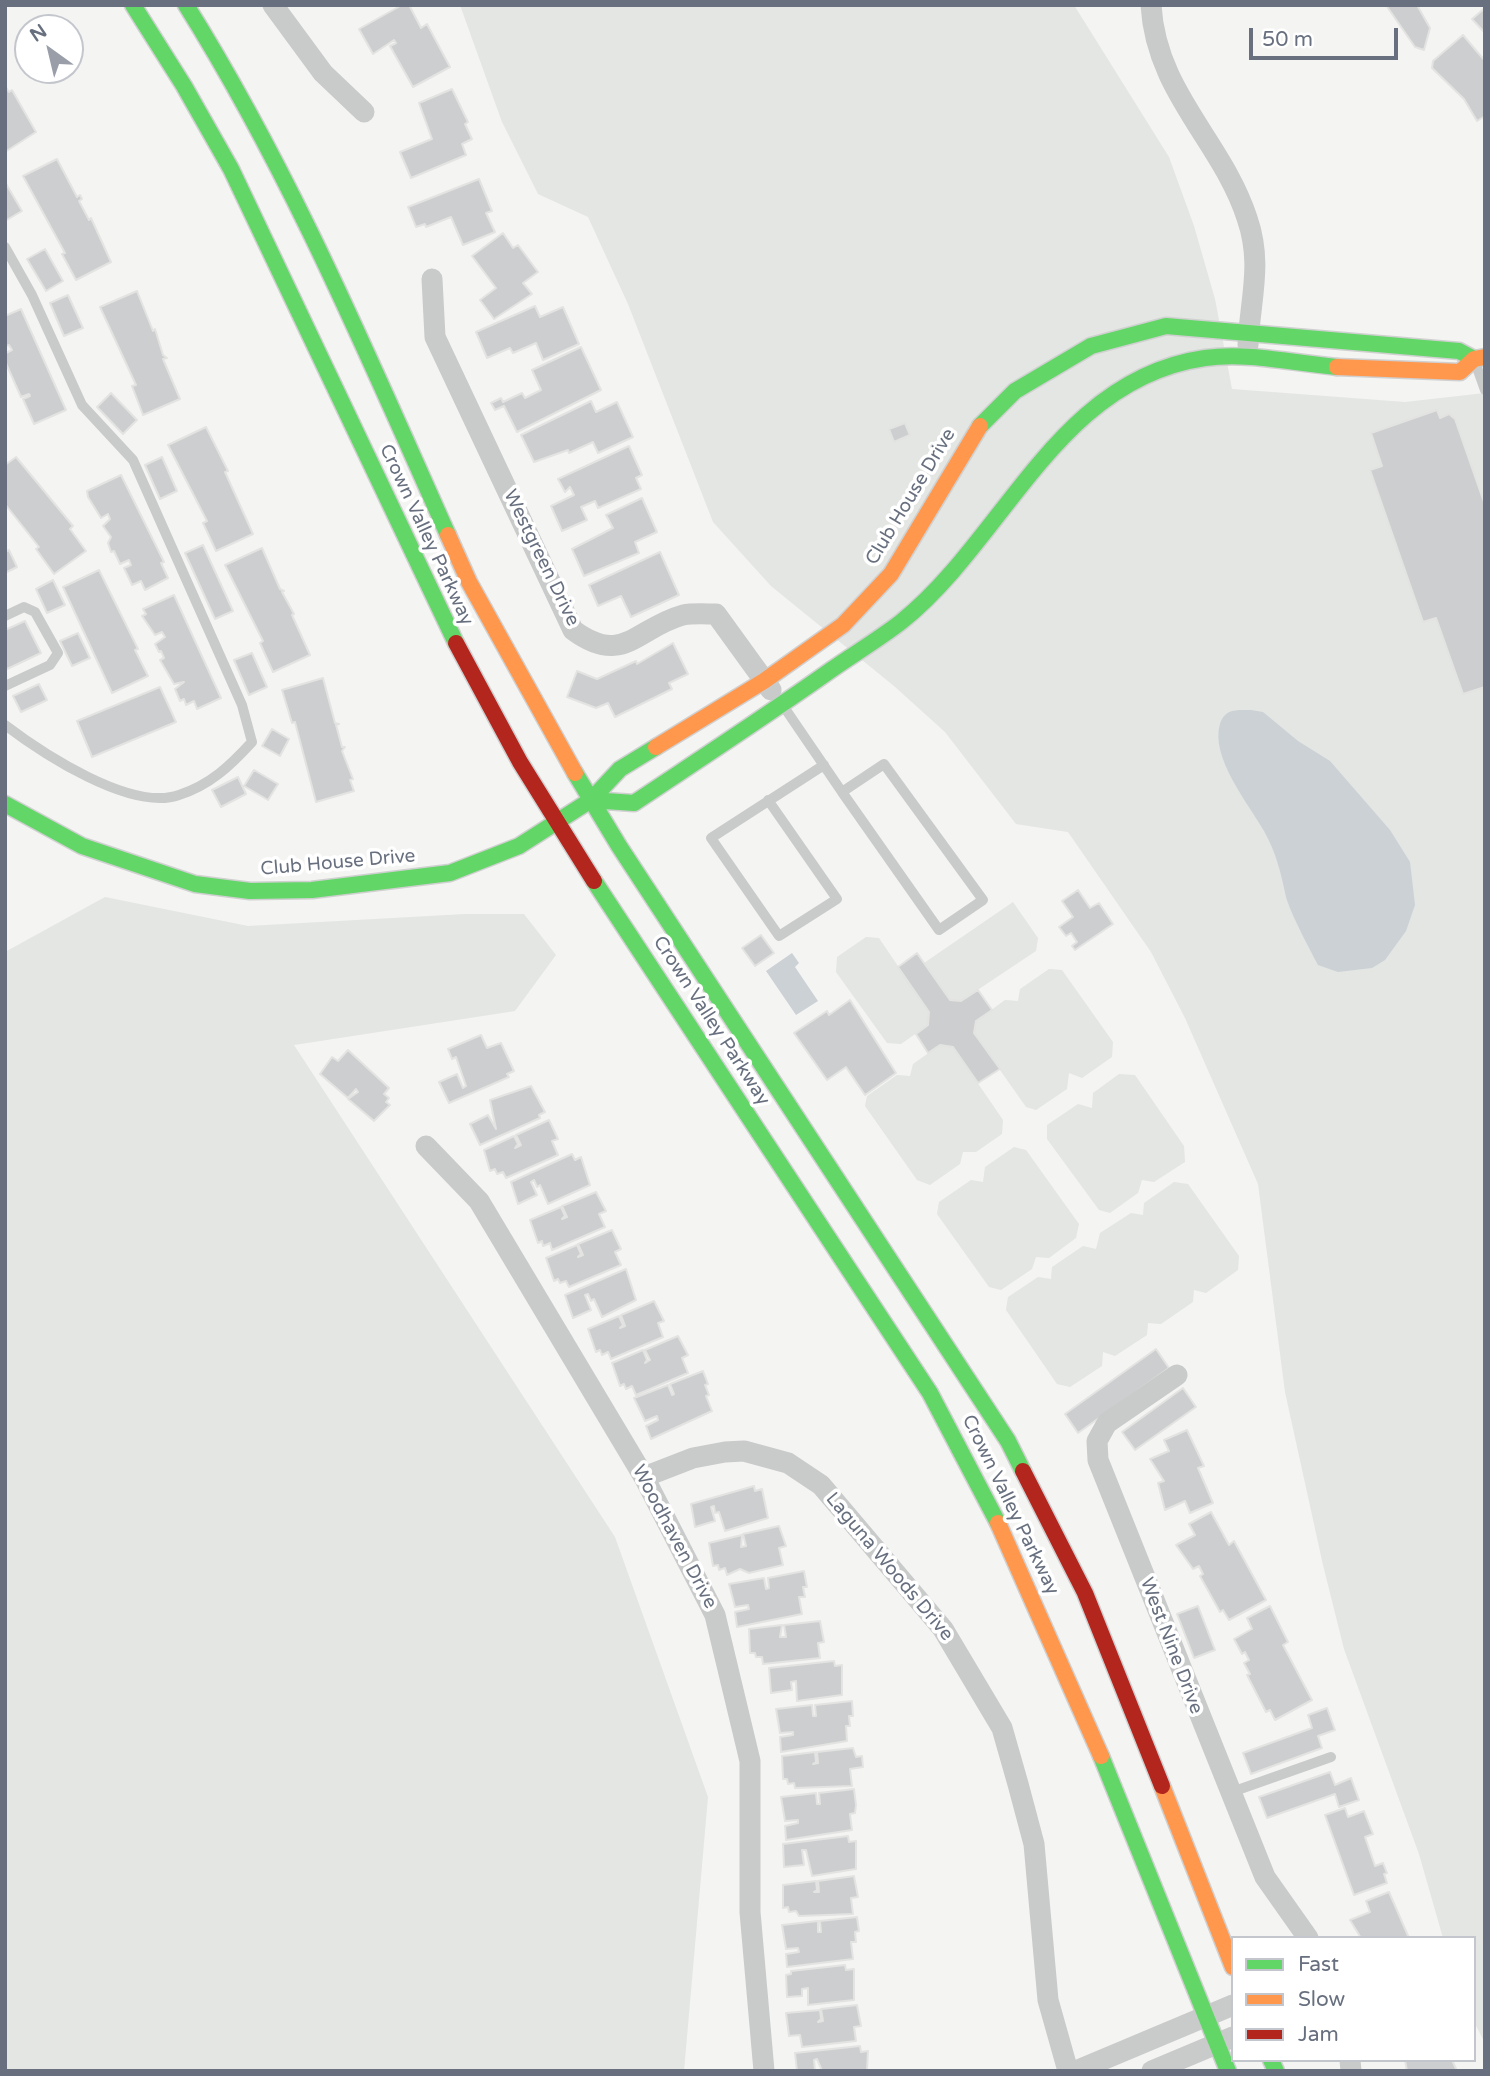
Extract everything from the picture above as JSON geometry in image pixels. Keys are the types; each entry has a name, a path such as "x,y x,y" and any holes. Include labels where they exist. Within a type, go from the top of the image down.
{"main road":[{"name":"Crown Valley Parkway","path":"133,5 197,103 255,213 415,565 480,691 557,822 930,1393 969,1461 1004,1530 1104,1760 1205,2014 1225,2040 1228,2071"},
{"name":"Crown Valley Parkway","path":"186,5 232,79 306,220 470,582 547,727 590,800 1008,1441 1085,1593 1231,1962"},
{"name":"Club House Drive","path":"5,804 82,846 195,884 250,891 312,890 450,873 519,846 590,800 620,769 764,681 843,625 891,574 974,432 1015,391 1090,346 1166,326 1459,351 1479,358"},
{"path":"590,800 634,803 902,621 959,564 1026,476 1066,434 1115,393 1155,370 1206,358 1247,358 1412,372 1460,372 1479,358"}],"street":[{"path":"273,5 323,73 364,112"},
{"path":"1151,5 1160,50 1174,89 1231,178 1248,219 1257,260 1247,358"},
{"name":"Westgreen Drive","path":"432,279 435,337 573,629 593,645 617,646 684,615 716,614 782,705"},
{"name":"Woodhaven Drive","path":"426,1146 478,1201 644,1477 715,1615 750,1761 750,1912 764,2071"},
{"name":"West Nine Drive","path":"1177,1375 1107,1423 1097,1441 1098,1460 1229,1793 1265,1877 1307,1936"},
{"name":"Laguna Woods Drive","path":"644,1477 693,1458 725,1452 744,1451 788,1463 821,1485 943,1629 1002,1728 1018,1784 1034,1844 1048,2000 1068,2071"},
{"path":"1076,2071 1205,2014 1231,2006"},
{"path":"1152,2071 1225,2040"}],"lane":[{"path":"5,247 33,295 82,405 132,460 183,579 242,705 252,742 223,774 177,797 139,796 76,772 45,755 5,725"},
{"path":"1479,358 1485,390"},
{"path":"5,616 24,607 35,612 58,653 50,665 5,686"},
{"path":"782,705 842,792 939,930 983,900 884,764 842,792"},
{"path":"768,800 837,900 779,936 711,838 768,800 824,765"},
{"path":"1229,1793 1331,1757"}],"shaded area":[{"path":"460,5 1074,5 1169,157 1194,226 1215,299 1232,389 1405,402 1485,393 1485,2043 1476,2026 1476,1936 1442,1936 1419,1854 1344,1649 1285,1392 1258,1184 1185,1018 1151,952 1068,832 1016,824 945,732 894,686 771,586 713,522 628,304 588,217 538,194 502,122"},
{"path":"1232,711 1263,712 1298,741 1330,761 1390,830 1410,862 1415,905 1406,931 1385,960 1372,968 1338,972 1318,965 1296,922 1272,847 1232,779 1220,751 1218,737 1225,715"},
{"path":"105,897 248,926 465,914 524,914 556,955 515,1011 294,1045 615,1537 708,1797 684,2071 5,2071 5,952"},
{"path":"1013,902 1038,938 1036,951 961,1001 950,1000 924,963"},
{"path":"866,937 879,938 929,1012 928,1025 901,1044 887,1043 836,972 837,957"},
{"path":"792,953 799,963 795,967 818,1001 796,1015 766,971"},
{"path":"1049,969 1062,970 1113,1042 1112,1057 1082,1078 1069,1073 1067,1089 1036,1110 1026,1107 974,1033 976,1021 1005,1000 1018,1001 1020,989"},
{"path":"940,1045 953,1047 1003,1120 1002,1134 976,1152 963,1152 960,1164 930,1185 917,1180 865,1106 867,1096 897,1075 910,1076 913,1064"},
{"path":"1119,1074 1135,1075 1184,1146 1185,1162 1154,1182 1142,1180 1138,1193 1110,1213 1099,1210 1047,1139 1047,1125 1078,1104 1092,1108 1093,1093"},
{"path":"1014,1147 1026,1150 1079,1224 1076,1238 1049,1258 1036,1257 1032,1269 1001,1290 989,1287 937,1214 939,1202 971,1180 983,1182 985,1167"},
{"path":"1174,1182 1188,1184 1239,1256 1238,1270 1206,1293 1194,1290 1193,1302 1161,1324 1148,1323 1147,1335 1115,1356 1103,1352 1102,1366 1070,1387 1057,1384 1006,1310 1008,1297 1038,1277 1051,1279 1052,1267 1083,1246 1096,1249 1100,1233 1131,1213 1143,1215 1144,1203"}],"building":[{"path":"402,5 409,5 421,28 427,24 450,67 413,87 390,46 396,43 394,40 373,54 359,29"},
{"path":"1386,5 1417,5 1430,28 1424,50 1415,47"},
{"path":"1485,8 1485,33 1472,19"},
{"path":"1463,35 1485,61 1485,116 1477,121 1464,99 1432,68 1433,61"},
{"path":"5,86 9,92 12,90 36,132 5,152"},
{"path":"452,89 468,122 465,124 472,139 462,144 466,155 411,178 400,152 432,139 419,103"},
{"path":"57,159 77,197 80,195 82,199 79,201 89,220 91,218 111,262 76,280 62,254 65,253 23,176"},
{"path":"479,179 492,211 486,213 495,232 463,245 451,217 426,227 425,224 416,227 408,207"},
{"path":"5,182 22,211 5,221"},
{"path":"503,233 513,248 518,245 538,272 523,283 532,294 494,319 480,300 496,288 472,256"},
{"path":"45,249 63,281 46,291 27,259"},
{"path":"137,291 153,331 155,329 163,355 167,358 163,359 180,399 143,415 132,386 136,385 100,307"},
{"path":"68,295 83,328 64,336 50,303"},
{"path":"535,306 540,317 563,307 579,344 543,360 536,343 513,353 510,348 487,358 476,332"},
{"path":"21,309 66,410 34,424 23,399 30,396 21,397 5,361 6,353 12,350 9,345 5,346 5,316"},
{"path":"581,347 601,390 517,432 504,406 495,410 491,403 501,398 503,402 522,393 525,398 541,390 532,370"},
{"path":"111,393 137,420 123,434 97,407"},
{"path":"591,401 596,412 617,402 633,437 598,453 593,442 569,453 568,450 534,462 521,435"},
{"path":"1437,410 1440,418 1449,414 1455,419 1485,505 1485,687 1463,694 1436,618 1423,622 1370,470 1382,466 1371,433"},
{"path":"905,423 910,435 894,442 889,429"},
{"path":"206,427 228,471 225,472 253,534 216,551 203,523 207,521 168,445"},
{"path":"629,446 642,475 636,478 641,489 598,508 595,501 581,507 587,520 562,531 551,506 574,495 570,487 565,492 558,479"},
{"path":"16,457 73,526 70,529 86,551 54,574 36,549 39,547 5,504 5,465"},
{"path":"162,457 177,491 160,499 145,465"},
{"path":"121,475 164,562 161,563 168,578 145,590 141,581 132,585 124,568 131,565 129,560 120,564 114,551 111,552 108,543 111,537 103,526 110,519 108,514 101,518 88,497 87,491"},
{"path":"642,498 657,532 635,542 639,553 584,576 572,549 613,528 606,515"},
{"path":"203,545 233,611 215,619 185,553"},
{"path":"262,548 280,589 284,591 282,592 310,655 273,672 260,643 263,641 225,565"},
{"path":"9,550 17,567 5,573 5,552"},
{"path":"660,552 679,595 631,617 621,596 598,606 589,585"},
{"path":"99,570 138,649 135,650 148,676 112,693 63,587"},
{"path":"53,580 65,605 47,613 36,589"},
{"path":"174,595 221,698 197,709 194,701 186,705 184,699 180,701 175,689 184,682 174,684 160,660 164,658 161,651 159,652 155,644 165,637 162,632 155,635 142,616 146,614 143,609"},
{"path":"25,621 41,653 5,670 5,630"},
{"path":"78,633 90,658 72,666 60,641"},
{"path":"673,643 688,674 669,683 672,689 615,717 608,703 596,708 567,697 577,671 597,679 636,661 637,664"},
{"path":"252,653 267,687 249,695 234,660"},
{"path":"323,678 335,723 339,724 336,725 342,747 345,747 342,751 353,779 350,780 354,791 316,802 295,722 292,723 282,690"},
{"path":"39,684 47,700 21,712 13,696"},
{"path":"160,687 176,722 92,757 77,721"},
{"path":"272,729 289,739 280,756 262,746"},
{"path":"254,770 278,784 268,800 244,786"},
{"path":"238,777 246,794 221,807 212,790"},
{"path":"1078,890 1090,908 1099,903 1113,924 1075,950 1072,946 1077,942 1071,933 1066,936 1059,927 1073,917 1062,901"},
{"path":"761,935 774,953 755,966 742,948"},
{"path":"917,953 950,1000 961,1001 978,990 992,1010 976,1021 974,1033 1000,1069 978,1083 953,1047 940,1045 928,1053 916,1034 928,1025 929,1012 898,967"},
{"path":"850,1000 896,1073 865,1095 846,1067 827,1080 794,1033 827,1011 829,1015"},
{"path":"481,1035 487,1048 501,1043 514,1071 507,1074 509,1077 449,1103 439,1082 457,1074 463,1088 466,1086 456,1057 452,1059 448,1049"},
{"path":"348,1050 389,1088 384,1094 389,1098 386,1102 390,1105 374,1121 348,1099 358,1092 356,1089 348,1098 320,1074 332,1057 338,1061"},
{"path":"531,1086 545,1112 539,1115 540,1118 480,1145 470,1124 488,1115 496,1129 490,1100"},
{"path":"549,1120 558,1139 552,1141 558,1155 506,1178 503,1172 497,1174 495,1169 490,1171 484,1150 514,1136 518,1144 515,1148 521,1145 516,1135"},
{"path":"572,1154 575,1160 581,1157 590,1185 548,1204 540,1185 537,1187 534,1180 531,1182 537,1195 518,1204 511,1182"},
{"path":"596,1192 606,1211 599,1214 605,1227 552,1250 550,1243 543,1246 542,1241 538,1243 530,1220 561,1207 565,1216 562,1219 567,1217 562,1206"},
{"path":"612,1230 621,1249 615,1252 621,1265 569,1287 566,1281 554,1281 546,1258 577,1245 581,1254 578,1257 583,1255 578,1244"},
{"path":"626,1269 636,1300 602,1317 594,1299 591,1301 588,1294 585,1295 591,1310 573,1318 565,1295"},
{"path":"654,1301 664,1321 658,1323 663,1337 611,1359 608,1352 602,1355 600,1350 596,1352 588,1329 619,1316 623,1325 620,1328 625,1326 621,1315"},
{"path":"678,1336 688,1355 682,1358 688,1373 636,1395 632,1386 626,1389 624,1384 620,1386 612,1363 643,1350 647,1360 645,1363 650,1360 645,1350"},
{"path":"1156,1349 1169,1368 1078,1433 1065,1414"},
{"path":"703,1371 708,1384 705,1385 709,1395 706,1396 712,1411 651,1439 646,1426 658,1420 657,1416 645,1421 634,1398 668,1385 672,1395 674,1394 670,1384"},
{"path":"1183,1388 1196,1407 1135,1450 1122,1432"},
{"path":"1187,1430 1204,1466 1198,1468 1213,1503 1190,1513 1185,1501 1165,1510 1158,1483 1164,1481 1150,1459 1169,1451 1164,1440"},
{"path":"754,1486 755,1491 762,1489 768,1518 725,1531 719,1512 715,1513 714,1506 711,1507 715,1521 695,1527 691,1504"},
{"path":"1211,1512 1229,1545 1234,1541 1266,1600 1229,1620 1223,1610 1220,1612 1200,1576 1203,1574 1199,1566 1193,1569 1176,1545 1195,1535 1189,1524"},
{"path":"779,1526 786,1546 779,1548 783,1565 749,1573 740,1569 727,1575 725,1568 719,1570 718,1565 713,1566 709,1543 742,1535 741,1547 746,1546 743,1534"},
{"path":"804,1571 807,1587 803,1587 805,1597 799,1597 802,1614 737,1627 735,1612 749,1609 748,1605 735,1607 729,1584 764,1578 766,1589 769,1588 768,1578"},
{"path":"1198,1606 1215,1650 1194,1658 1177,1614"},
{"path":"1270,1606 1288,1642 1283,1645 1312,1700 1275,1720 1270,1710 1266,1712 1247,1675 1250,1674 1244,1663 1249,1660 1245,1652 1242,1654 1234,1639 1252,1629 1247,1618"},
{"path":"820,1621 824,1642 818,1643 820,1658 763,1664 762,1657 750,1653 749,1629 782,1625 780,1637 786,1637 784,1625"},
{"path":"834,1661 835,1666 842,1665 842,1695 797,1701 796,1681 791,1682 792,1690 771,1693 769,1668"},
{"path":"852,1701 853,1716 849,1716 850,1726 846,1726 847,1741 781,1752 780,1737 793,1735 793,1732 780,1733 776,1709 812,1705 813,1716 816,1716 815,1705"},
{"path":"1327,1708 1335,1730 1318,1736 1322,1748 1251,1774 1243,1753 1312,1728 1308,1715"},
{"path":"853,1748 856,1757 862,1756 863,1767 850,1769 852,1786 795,1788 794,1783 788,1784 787,1779 783,1779 782,1756 815,1752 816,1762 813,1764 818,1763 817,1752"},
{"path":"1330,1772 1335,1785 1351,1778 1359,1800 1339,1807 1335,1794 1267,1818 1259,1797"},
{"path":"854,1789 855,1813 850,1814 852,1830 786,1840 785,1826 798,1823 798,1820 785,1821 781,1797 816,1793 817,1804 820,1804 819,1793"},
{"path":"1345,1808 1348,1817 1364,1811 1373,1834 1365,1837 1375,1866 1383,1863 1387,1873 1384,1874 1387,1883 1354,1895 1325,1815"},
{"path":"848,1836 849,1842 856,1841 856,1869 812,1876 806,1850 802,1850 804,1865 784,1867 783,1844"},
{"path":"854,1876 858,1897 851,1898 853,1914 799,1916 796,1911 789,1912 788,1907 783,1908 783,1885 816,1881 817,1890 814,1892 819,1892 818,1881"},
{"path":"1389,1892 1408,1936 1360,1936 1350,1920 1370,1912 1366,1901"},
{"path":"857,1917 859,1931 855,1932 856,1942 851,1942 853,1959 787,1967 786,1954 799,1952 798,1948 786,1949 782,1925 818,1921 818,1932 821,1932 820,1921"},
{"path":"845,1965 846,1970 854,1969 854,2000 808,2005 808,1988 802,1989 802,1996 787,1997 786,1975 791,1974 791,1971"},
{"path":"857,2005 861,2026 854,2027 856,2041 802,2047 800,2035 789,2036 786,2013 820,2010 821,2019 818,2022 823,2021 821,2009"},
{"path":"860,2046 861,2052 868,2051 867,2071 822,2071 817,2059 814,2060 815,2071 797,2071 795,2053"},
{"path":"1405,2062 1453,2062 1457,2071 1407,2071"}],"traffic: fast":[{"path":"133,5 184,86 231,169 456,643"},
{"path":"186,5 260,133 294,199 448,535"},
{"path":"980,426 1015,391 1091,346 1166,326 1459,351 1474,359"},
{"path":"591,800 634,803 901,622 938,588 1036,467 1071,429 1110,396 1154,372 1205,358 1254,357 1337,367"},
{"path":"5,804 82,846 195,884 250,891 312,890 450,873 519,846 591,800 620,769 656,747"},
{"path":"575,773 619,846 1008,1441 1023,1471"},
{"path":"594,881 930,1393 998,1523"},
{"path":"1101,1756 1228,2071"},
{"path":"1272,2062 1276,2071"}],"traffic: slow":[{"path":"1337,367 1460,372 1474,359 1485,357"},
{"path":"656,747 764,681 843,625 891,574 980,426"},
{"path":"448,535 469,582 575,773"},
{"path":"998,1523 1101,1756"},
{"path":"1162,1786 1231,1962"}],"traffic: jam":[{"path":"456,643 520,762 594,881"},
{"path":"1023,1471 1085,1593 1162,1786"}]}
